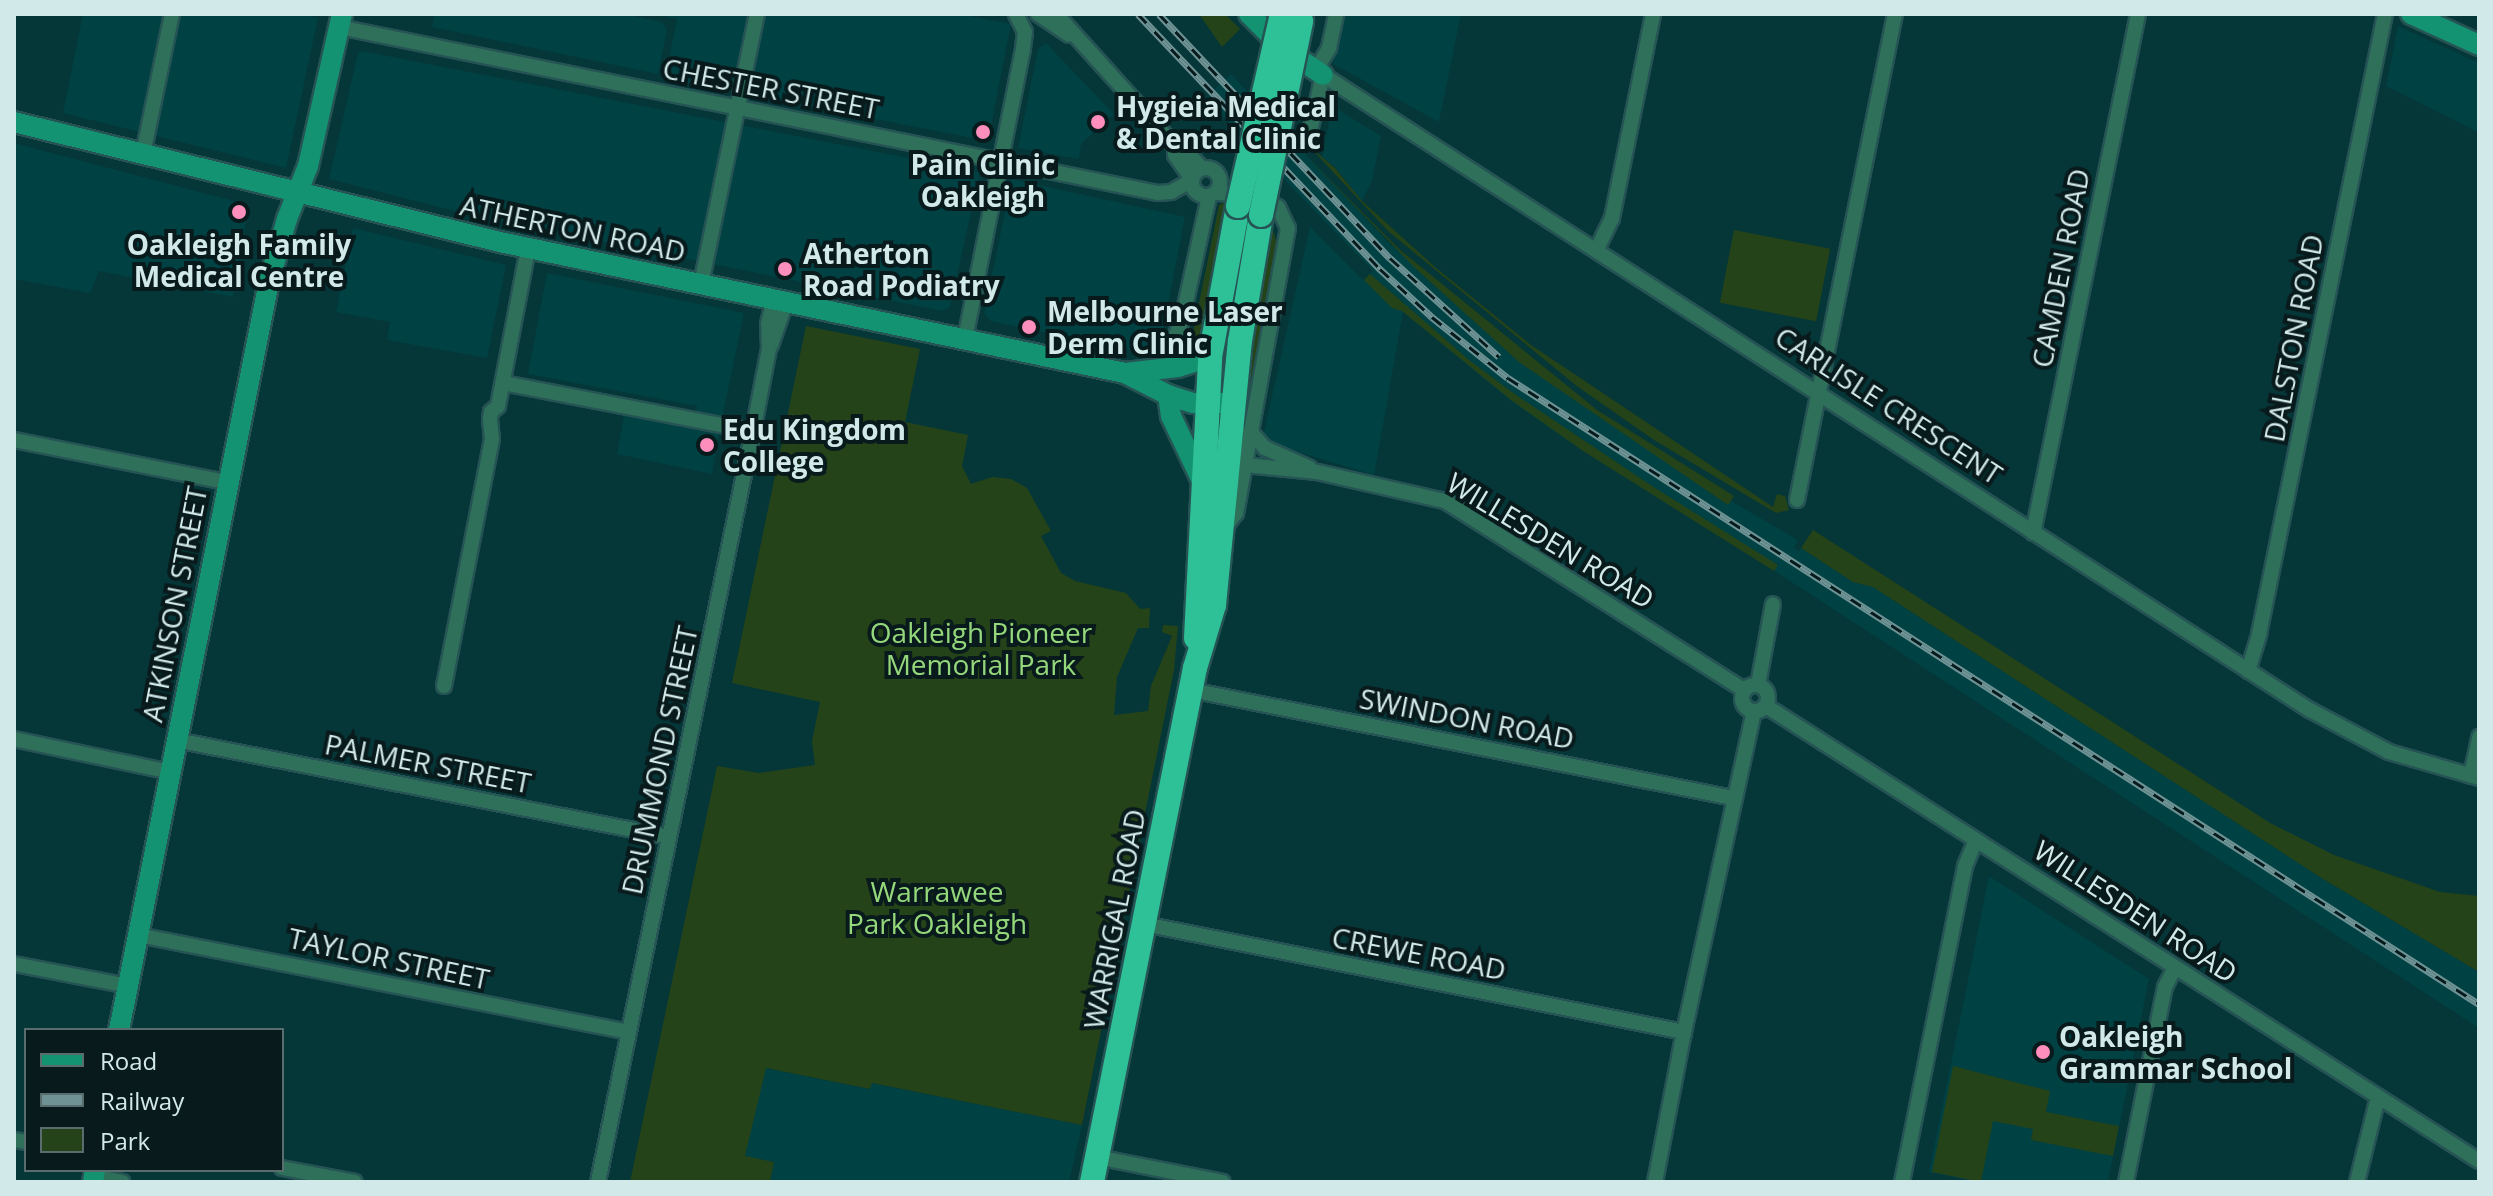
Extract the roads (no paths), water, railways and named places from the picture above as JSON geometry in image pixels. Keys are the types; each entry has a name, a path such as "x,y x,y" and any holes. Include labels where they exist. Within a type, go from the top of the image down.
{"highway":[{"name":"WARRIGAL ROAD","path":"1193,679 1201,479 1210,357 1251,205 1295,16"},
{"name":"WARRIGAL ROAD","path":"1092,1182 1193,679 1214,605 1251,205"}],"street":[{"path":"143,154 172,14"},
{"path":"701,284 757,14"},
{"path":"965,339 1023,48 1025,32 1016,14"},
{"path":"1038,14 1074,37"},
{"path":"1056,14 1175,146 1184,149 1195,176 1197,193 1213,194 1251,205"},
{"name":"CARLISLE CRESCENT","path":"1249,14 1283,48 2248,671 2374,745 2426,765 2475,777"},
{"path":"1309,136 1320,72 1336,14"},
{"path":"1597,249 1612,218 1653,14"},
{"path":"1797,500 1821,394 1895,14"},
{"name":"CAMDEN ROAD","path":"2033,533 2138,14"},
{"name":"DALSTON ROAD","path":"2248,671 2259,634 2385,14"},
{"path":"2411,14 2479,45"},
{"name":"CHESTER STREET","path":"340,20 738,108 1158,193 1171,192 1195,176"},
{"name":"ATKINSON STREET","path":"119,1028 271,275 287,219 299,193 340,20"},
{"name":"ATHERTON ROAD","path":"14,122 528,248 1125,373 1168,395 1206,404 1234,399"},
{"name":"WARRIGAL ROAD","path":"1195,176 1212,169 1220,177 1246,186 1251,205 1278,207 1288,228 1236,513 1223,531"},
{"path":"1178,367 1171,353 1172,344 1182,320 1220,177"},
{"path":"444,686 492,439 490,419 498,406 528,248"},
{"name":"DRUMMOND STREET","path":"598,1182 780,300"},
{"name":"ATHERTON ROAD","path":"1125,373 1178,367 1210,357"},
{"path":"503,383 753,431"},
{"path":"1168,395 1171,416 1201,479"},
{"name":"WILLESDEN ROAD","path":"1250,431 1265,448 1317,472"},
{"path":"14,440 227,482"},
{"name":"WILLESDEN ROAD","path":"1245,465 1317,472 1445,501 1751,687"},
{"path":"1760,709 1741,700 1751,687 1773,604"},
{"name":"SWINDON ROAD","path":"1193,679 1733,798"},
{"path":"1655,1182 1733,798 1760,709 1768,694 1751,687"},
{"name":"WILLESDEN ROAD","path":"1760,709 1976,840 2479,1161"},
{"path":"2475,777 2479,737"},
{"path":"14,739 170,772"},
{"name":"PALMER STREET","path":"176,740 669,837"},
{"path":"1902,1182 1965,866 1976,840"},
{"name":"CREWE ROAD","path":"1144,924 1684,1032"},
{"name":"TAYLOR STREET","path":"138,935 629,1032"},
{"path":"14,964 128,986"},
{"path":"2126,1182 2165,987 2175,967"},
{"path":"2357,1182 2378,1097"},
{"path":"1097,1157 1223,1182"},
{"path":"284,1168 355,1182"},
{"path":"94,1176 122,1182"}],"railway":[{"path":"1138,14 1380,269 1432,317 1508,378 2479,1004"},
{"path":"1159,14 1390,258 1499,357"}],"place":[{"name":"Hygieia Medical & Dental Clinic","path":"1098,122"},
{"name":"Pain Clinic Oakleigh","path":"983,132"},
{"name":"Oakleigh Family Medical Centre","path":"239,212"},
{"name":"Atherton Road Podiatry","path":"785,269"},
{"name":"Melbourne Laser Derm Clinic","path":"1029,327"},
{"name":"Edu Kingdom College","path":"707,445"},
{"name":"Oakleigh Grammar School","path":"2043,1052"}],"park label":[{"name":"Oakleigh Pioneer Memorial Park","path":"981,648"},
{"name":"Warrawee Park Oakleigh","path":"937,907"}]}
